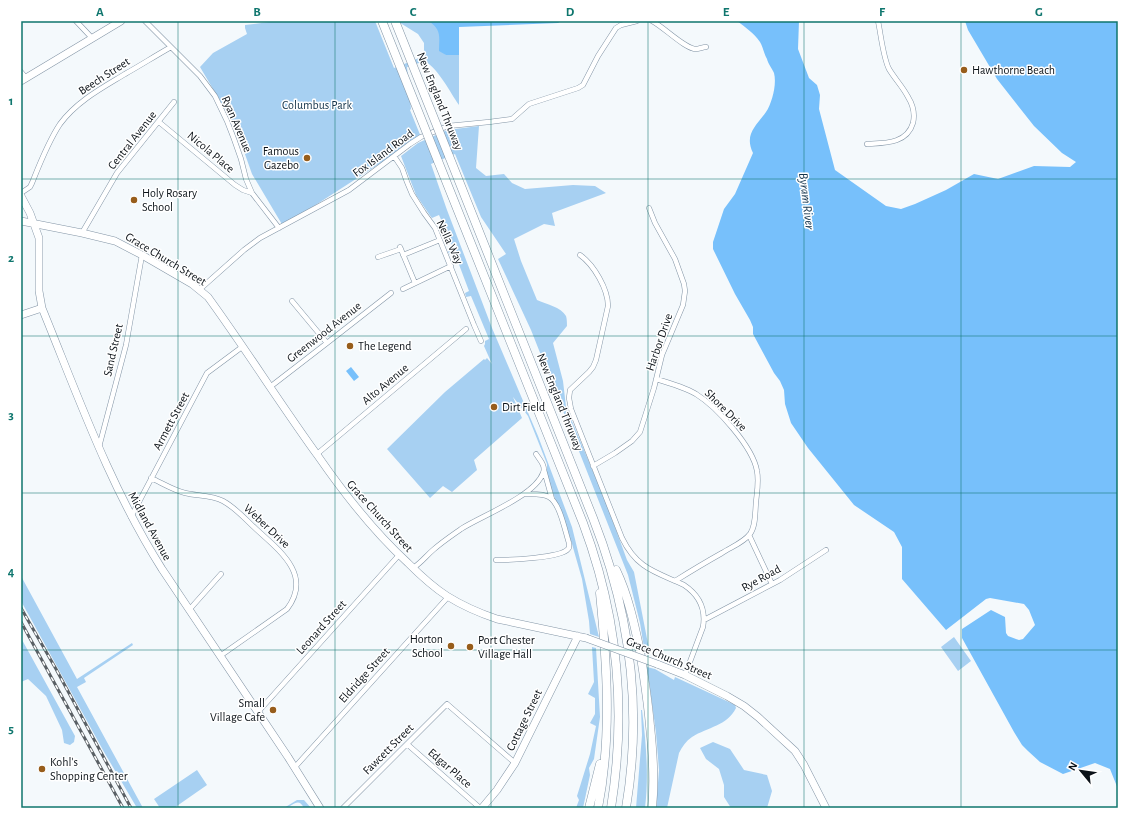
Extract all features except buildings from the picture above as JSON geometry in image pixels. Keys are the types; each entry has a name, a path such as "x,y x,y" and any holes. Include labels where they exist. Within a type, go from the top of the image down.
{"highway":[{"name":"New England Thruway","path":"382,21 583,523 597,562 614,640 619,688 620,709 618,756 611,808"},
{"name":"New England Thruway","path":"395,21 603,544 618,591 629,655 633,716 633,753 626,808"},
{"path":"603,544 617,572 630,606 643,667 654,762 652,808"},
{"path":"597,562 605,652 606,740 603,780 598,808"},
{"path":"589,808 606,740"},
{"path":"630,777 630,808"}],"street":[{"path":"76,21 92,38"},
{"path":"21,72 24,80 121,21"},
{"name":"Ryan Avenue","path":"145,21 200,76 214,96 227,121 252,193 279,228"},
{"name":"Fox Island Road","path":"199,290 244,250 260,238 348,190 421,137 448,126 512,119 529,104 583,85 598,56 616,28 637,21"},
{"path":"652,21 659,24 691,48 696,49 706,47"},
{"path":"866,144 890,142 905,137 909,133 914,116 912,106 907,95 887,64 878,21"},
{"name":"Beech Street","path":"21,193 30,187 46,147 61,123 77,106 97,91 171,47"},
{"name":"Central Avenue","path":"82,233 117,173 174,102"},
{"name":"Nicola Place","path":"159,122 235,185 252,193"},
{"name":"Nella Way","path":"394,156 402,168 412,194 435,228 482,341"},
{"name":"Midland Avenue","path":"21,196 35,224 39,238 39,291 42,308 99,448 131,516 150,551 258,712 320,808"},
{"name":"Harbor Drive","path":"593,466 615,453 636,437 642,426 662,355 683,304 685,291 684,284 672,253 655,223 649,208"},
{"name":"Grace Church Street","path":"21,222 82,233 115,242 142,255 192,284 208,297 230,327 305,439 354,506 399,555 441,592 468,608 497,619 586,638 685,675 723,694 744,706 758,717 795,751 826,808"},
{"path":"403,255 440,240"},
{"path":"378,258 400,248 415,283"},
{"name":"Sand Street","path":"99,448 126,345 142,255"},
{"path":"580,255 592,266 602,284 608,301 608,306 596,360 589,372 573,386 569,394 571,409 622,538 632,554 646,567 684,585 695,594 702,606 704,620 701,635 685,675"},
{"path":"403,288 451,266"},
{"name":"Greenwood Avenue","path":"270,387 391,293"},
{"path":"292,301 327,344"},
{"path":"21,315 42,308"},
{"name":"Alto Avenue","path":"316,454 466,329"},
{"name":"Armett Street","path":"131,516 207,373 242,347"},
{"name":"Shore Drive","path":"656,379 686,389 702,399 727,422 746,448 755,465 758,478 754,521 752,531 749,535"},
{"path":"496,560 554,555 568,549 569,543 557,505 552,499 543,465 536,454"},
{"path":"413,568 433,550 461,529 524,494 536,485 544,470"},
{"name":"Weber Drive","path":"151,478 183,493 215,498 227,504 282,552 292,566 296,579 296,591 291,604 287,609 220,656"},
{"path":"524,494 543,495 552,499"},
{"path":"675,581 749,535 772,584"},
{"name":"Rye Road","path":"704,620 772,584 826,550"},
{"name":"Leonard Street","path":"258,712 399,555"},
{"path":"189,610 221,574"},
{"name":"Eldridge Street","path":"294,767 448,597"},
{"name":"Cottage Street","path":"481,808 497,790 515,763 578,636"},
{"name":"Fawcett Street","path":"343,808 447,704 515,763"},
{"name":"Edgar Place","path":"407,744 481,808"}],"green space":[{"name":"Columbus Park","path":"272,21 375,21 394,68 424,56 424,43 418,34 397,21 428,21 437,27 446,55 459,55 459,105 440,75 425,61 407,67 410,110 421,137 283,226 252,174 235,126 200,67 213,53 247,34 245,25"},
{"path":"479,126 476,168 486,176 504,174 512,183 525,189 573,185 595,186 606,193 552,213 555,226 544,224 514,239 521,261 537,300 561,310 566,316 567,326 553,343 563,381 566,407 605,500 627,560 634,572 650,654 645,654 640,623 628,575 531,330 498,259 506,254 481,217 455,154 431,164 492,328 538,436 572,527 599,637 590,634 582,579 572,544 550,485 547,475 547,464 528,416 513,397 522,418 474,460 477,470 452,492 443,486 430,498 387,449 445,392 484,359 485,360 487,358 492,364 484,346 485,341 489,339 471,296 466,297 465,293 469,291 455,254 450,255 448,252 449,250 453,249 444,227 438,228 443,224 439,215 432,218 431,217 416,195 401,156 418,143 447,130"},
{"path":"21,576 77,679 132,643 133,645 84,678 86,682 77,687 143,808 137,808 104,752 21,601"},
{"path":"954,637 971,661 958,671 941,647"},
{"path":"21,638 75,736 74,742 70,745 64,743 62,730 46,696 28,679 21,682"},
{"path":"592,647 596,648 600,717 594,759 589,768 590,775 583,808 576,808 579,800 577,796 590,754 596,726 590,723 595,714 595,698 588,694 594,682"},
{"path":"647,667 655,669 674,680 675,677 735,705 736,708 728,719 717,726 692,737 683,746 679,753 667,808 656,808 659,770 656,733"},
{"path":"641,710 646,746 646,796 645,808 636,808 642,735"},
{"path":"713,742 730,749 744,770 767,775 772,791 767,808 731,808 724,797 724,785 719,769 706,759 700,748"},
{"path":"197,770 207,785 174,808 160,808 154,799"},
{"path":"297,800 304,800 311,808 304,808 297,802 284,808"}],"water":[{"path":"428,21 561,21 558,23 459,27 459,55 446,55 439,51 438,30"},
{"name":"Byram River","path":"737,21 799,21 798,49 809,78 817,85 820,95 819,109 835,170 886,206 901,209 946,190 974,174 998,179 1034,166 1070,167 1076,162 1062,153 1034,126 997,79 968,30 965,21 1118,21 1118,789 1110,769 1095,763 1063,774 1040,762 1028,751 1022,745 1014,732 962,638 962,629 991,610 1005,617 1006,633 1008,636 1019,640 1023,639 1035,625 1029,610 1024,604 990,598 986,599 946,630 902,579 902,547 894,532 854,505 808,448 791,423 785,404 784,390 780,381 774,373 753,334 753,327 750,320 735,294 713,249 713,242 724,209 735,194 753,153 750,141 752,131 766,112 772,99 774,88 774,73 768,63 760,42 752,33"},
{"path":"351,367 359,377 354,381 346,371"}],"railway":[{"path":"21,608 56,669 131,808"},
{"path":"21,622 123,808"}],"place":[{"name":"Hawthorne Beach","path":"964,70"},
{"name":"Famous Gazebo","path":"307,158"},
{"name":"Holy Rosary School","path":"134,200"},
{"name":"The Legend","path":"350,346"},
{"name":"Dirt Field","path":"494,407"},
{"name":"Horton School","path":"451,646"},
{"name":"Port Chester Village Hall","path":"470,647"},
{"name":"Small Village Cafe","path":"273,710"},
{"name":"Kohl's Shopping Center","path":"42,769"}]}
